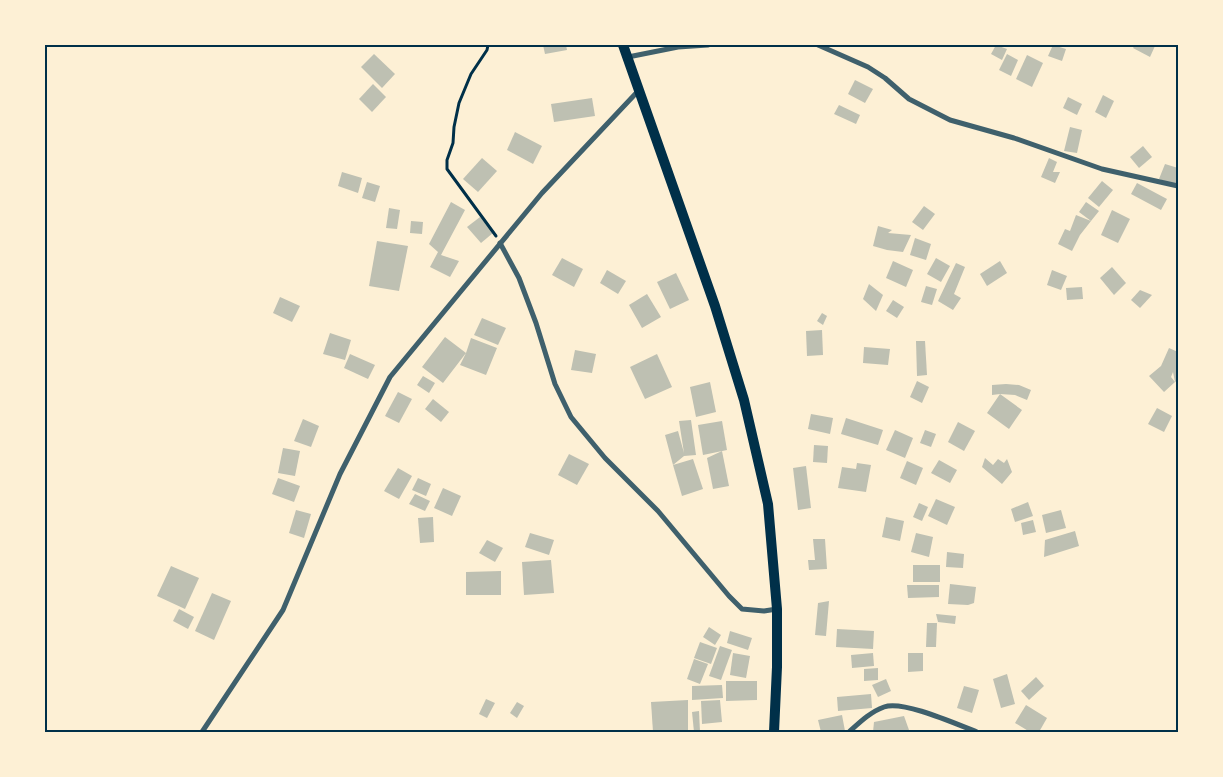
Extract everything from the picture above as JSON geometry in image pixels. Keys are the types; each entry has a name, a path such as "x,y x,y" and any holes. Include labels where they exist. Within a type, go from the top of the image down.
{"main road":[{"path":"624,45 715,306 744,400 768,504 777,609 774,732"}],"street":[{"path":"628,57 680,46 708,45"},
{"path":"818,45 868,67 892,83 909,99 950,120 1014,138 1102,169 1178,186"},
{"path":"202,732 283,610 340,474 390,377 542,193 640,89"},
{"path":"500,243 519,278 536,323 555,384 571,417 604,458 658,511 729,596 742,608 764,611 777,609"},
{"path":"849,732 868,715 884,707 899,705 942,718 977,732"}],"path":[{"path":"488,45 487,50 470,74 459,103 448,169 500,243"}],"building":[{"path":"543,45 566,45 567,50 545,54"},
{"path":"996,45 1007,49 1002,60 991,54"},
{"path":"1053,45 1066,49 1062,61 1048,56"},
{"path":"1135,45 1155,46 1150,57 1133,48"},
{"path":"374,54 395,74 382,88 361,67"},
{"path":"1007,54 1018,60 1011,76 999,70"},
{"path":"1027,55 1043,63 1032,87 1016,79"},
{"path":"855,80 873,89 865,103 848,94"},
{"path":"373,84 386,97 372,112 359,99"},
{"path":"1103,95 1114,101 1106,118 1095,112"},
{"path":"1068,97 1082,104 1077,115 1063,108"},
{"path":"592,98 595,116 554,122 551,104"},
{"path":"839,105 860,115 856,124 834,114"},
{"path":"1070,127 1082,130 1077,153 1064,151"},
{"path":"515,132 542,146 533,164 507,150"},
{"path":"1143,146 1152,157 1139,168 1130,157"},
{"path":"482,158 497,171 478,192 463,179"},
{"path":"1049,158 1057,162 1053,172 1060,172 1055,183 1041,177"},
{"path":"1165,164 1178,168 1178,186 1159,179"},
{"path":"342,172 362,178 358,193 338,186"},
{"path":"1102,181 1113,190 1099,207 1088,198"},
{"path":"367,182 380,186 375,202 362,198"},
{"path":"1137,183 1167,199 1161,210 1131,194"},
{"path":"451,202 465,210 441,255 459,261 450,277 430,267 438,252 429,244"},
{"path":"1086,202 1099,211 1091,221 1079,212"},
{"path":"924,206 935,214 923,230 912,222"},
{"path":"389,208 400,210 397,229 386,228"},
{"path":"1112,210 1130,219 1118,243 1101,235"},
{"path":"1076,215 1091,221 1080,235 1072,251 1058,244 1065,229 1070,231"},
{"path":"480,217 493,233 481,243 467,227"},
{"path":"411,221 423,222 422,234 410,233"},
{"path":"878,226 892,230 888,233 911,235 903,252 873,246"},
{"path":"915,238 931,244 926,260 910,255"},
{"path":"377,241 408,246 399,291 369,286"},
{"path":"562,258 583,269 574,287 552,275"},
{"path":"936,258 950,266 941,282 927,274"},
{"path":"893,261 913,270 906,287 886,278"},
{"path":"1000,261 1007,273 987,286 980,274"},
{"path":"956,263 965,267 954,294 961,298 953,310 938,301"},
{"path":"1112,267 1126,283 1114,295 1100,278"},
{"path":"607,270 626,281 618,294 600,283"},
{"path":"1052,270 1067,276 1061,290 1047,285"},
{"path":"676,273 689,300 670,309 657,282"},
{"path":"869,284 883,295 876,311 863,299"},
{"path":"926,286 937,289 932,305 921,302"},
{"path":"1082,287 1083,299 1067,300 1066,288"},
{"path":"1140,290 1152,295 1140,308 1131,300"},
{"path":"647,294 661,317 642,328 629,305"},
{"path":"280,297 300,306 292,322 273,313"},
{"path":"893,300 904,307 897,318 886,311"},
{"path":"822,313 827,316 823,325 817,321"},
{"path":"482,318 506,328 498,345 474,335"},
{"path":"822,330 823,355 807,356 806,331"},
{"path":"330,333 351,340 345,360 323,354"},
{"path":"445,337 466,353 443,383 422,367"},
{"path":"471,338 497,348 486,375 460,365"},
{"path":"916,341 925,341 927,375 917,376"},
{"path":"864,347 890,349 888,365 863,363"},
{"path":"1169,348 1178,352 1178,380 1164,392 1149,376 1161,366"},
{"path":"575,350 596,354 592,373 571,370"},
{"path":"350,354 375,365 368,379 344,368"},
{"path":"657,354 672,387 645,399 630,367"},
{"path":"423,376 435,383 429,393 417,385"},
{"path":"917,381 929,387 922,403 910,397"},
{"path":"710,382 716,412 696,417 690,387"},
{"path":"992,385 1019,385 1031,390 1027,400 1015,395 992,395"},
{"path":"398,392 412,399 399,423 385,416"},
{"path":"1000,394 1022,410 1009,429 987,413"},
{"path":"433,399 449,412 441,422 425,409"},
{"path":"1157,408 1172,416 1164,432 1148,424"},
{"path":"811,414 833,418 830,434 808,429"},
{"path":"846,418 883,430 878,445 841,434"},
{"path":"303,419 319,426 311,447 294,441"},
{"path":"691,420 696,455 684,456 673,465 665,435 678,431 684,453 679,421"},
{"path":"722,421 727,450 703,455 698,425"},
{"path":"958,422 975,431 964,451 948,442"},
{"path":"895,430 913,438 905,458 886,450"},
{"path":"925,430 936,434 931,447 920,443"},
{"path":"814,445 828,446 827,463 813,462"},
{"path":"283,448 300,451 295,476 278,473"},
{"path":"722,451 729,486 713,489 707,458"},
{"path":"569,454 589,464 577,485 558,475"},
{"path":"985,458 993,465 998,459 1004,463 1007,459 1012,472 1002,484 982,467"},
{"path":"693,459 703,489 682,496 673,465"},
{"path":"939,460 957,470 950,483 931,473"},
{"path":"907,461 923,468 916,485 900,478"},
{"path":"857,463 871,465 866,492 838,488 842,467 856,469"},
{"path":"806,466 811,508 798,510 793,468"},
{"path":"398,468 412,476 399,499 384,491"},
{"path":"278,478 300,486 294,502 272,494"},
{"path":"418,478 431,484 426,496 412,490"},
{"path":"443,488 461,496 452,516 434,508"},
{"path":"415,494 430,501 425,511 409,504"},
{"path":"936,499 955,507 947,525 928,516"},
{"path":"1028,502 1033,516 1015,522 1011,509"},
{"path":"919,503 928,507 922,521 913,517"},
{"path":"296,510 311,514 304,538 289,533"},
{"path":"1061,510 1066,528 1046,533 1042,515"},
{"path":"433,517 434,542 420,543 418,518"},
{"path":"886,517 904,521 900,541 882,537"},
{"path":"1033,520 1036,532 1023,535 1021,523"},
{"path":"1075,531 1079,546 1044,557 1045,540"},
{"path":"530,533 554,540 549,555 525,547"},
{"path":"916,533 933,537 929,557 911,552"},
{"path":"813,539 825,539 827,569 809,570 808,560 815,560"},
{"path":"487,540 503,548 495,562 479,553"},
{"path":"947,552 964,554 963,568 946,567"},
{"path":"551,560 554,593 524,595 522,562"},
{"path":"913,565 940,565 940,582 913,582"},
{"path":"171,566 199,578 185,609 157,596"},
{"path":"501,571 501,595 466,595 466,572"},
{"path":"950,584 976,587 974,603 968,605 948,604"},
{"path":"907,585 939,585 939,597 908,598"},
{"path":"212,593 231,601 214,640 195,631"},
{"path":"829,601 826,636 815,635 818,603"},
{"path":"179,609 194,617 188,629 173,621"},
{"path":"936,614 956,616 955,624 938,622"},
{"path":"927,623 937,623 936,647 926,647"},
{"path":"709,627 721,635 715,645 703,637"},
{"path":"837,629 874,631 873,649 836,647"},
{"path":"730,631 752,638 748,650 727,643"},
{"path":"700,642 717,648 711,664 694,658"},
{"path":"720,646 732,650 721,680 709,676"},
{"path":"733,653 750,656 746,678 730,675"},
{"path":"873,653 874,666 852,668 851,655"},
{"path":"908,653 923,653 923,671 908,672"},
{"path":"694,659 708,664 700,684 687,679"},
{"path":"878,668 878,680 864,681 864,669"},
{"path":"1007,674 1015,704 1001,708 993,679"},
{"path":"1036,677 1044,686 1029,700 1021,691"},
{"path":"886,679 891,691 878,697 872,685"},
{"path":"726,681 757,681 757,700 726,701"},
{"path":"722,685 723,698 692,700 692,686"},
{"path":"964,686 979,690 972,713 957,708"},
{"path":"871,694 872,708 838,711 837,697"},
{"path":"486,699 495,703 487,718 479,714"},
{"path":"688,700 688,732 653,732 651,702"},
{"path":"720,700 722,722 702,724 701,701"},
{"path":"517,702 524,706 517,718 510,713"},
{"path":"1026,705 1047,718 1039,732 1030,732 1015,723"},
{"path":"699,711 700,732 694,732 692,712"},
{"path":"842,715 845,731 821,732 818,720"},
{"path":"904,716 909,730 873,732 874,722"}]}
